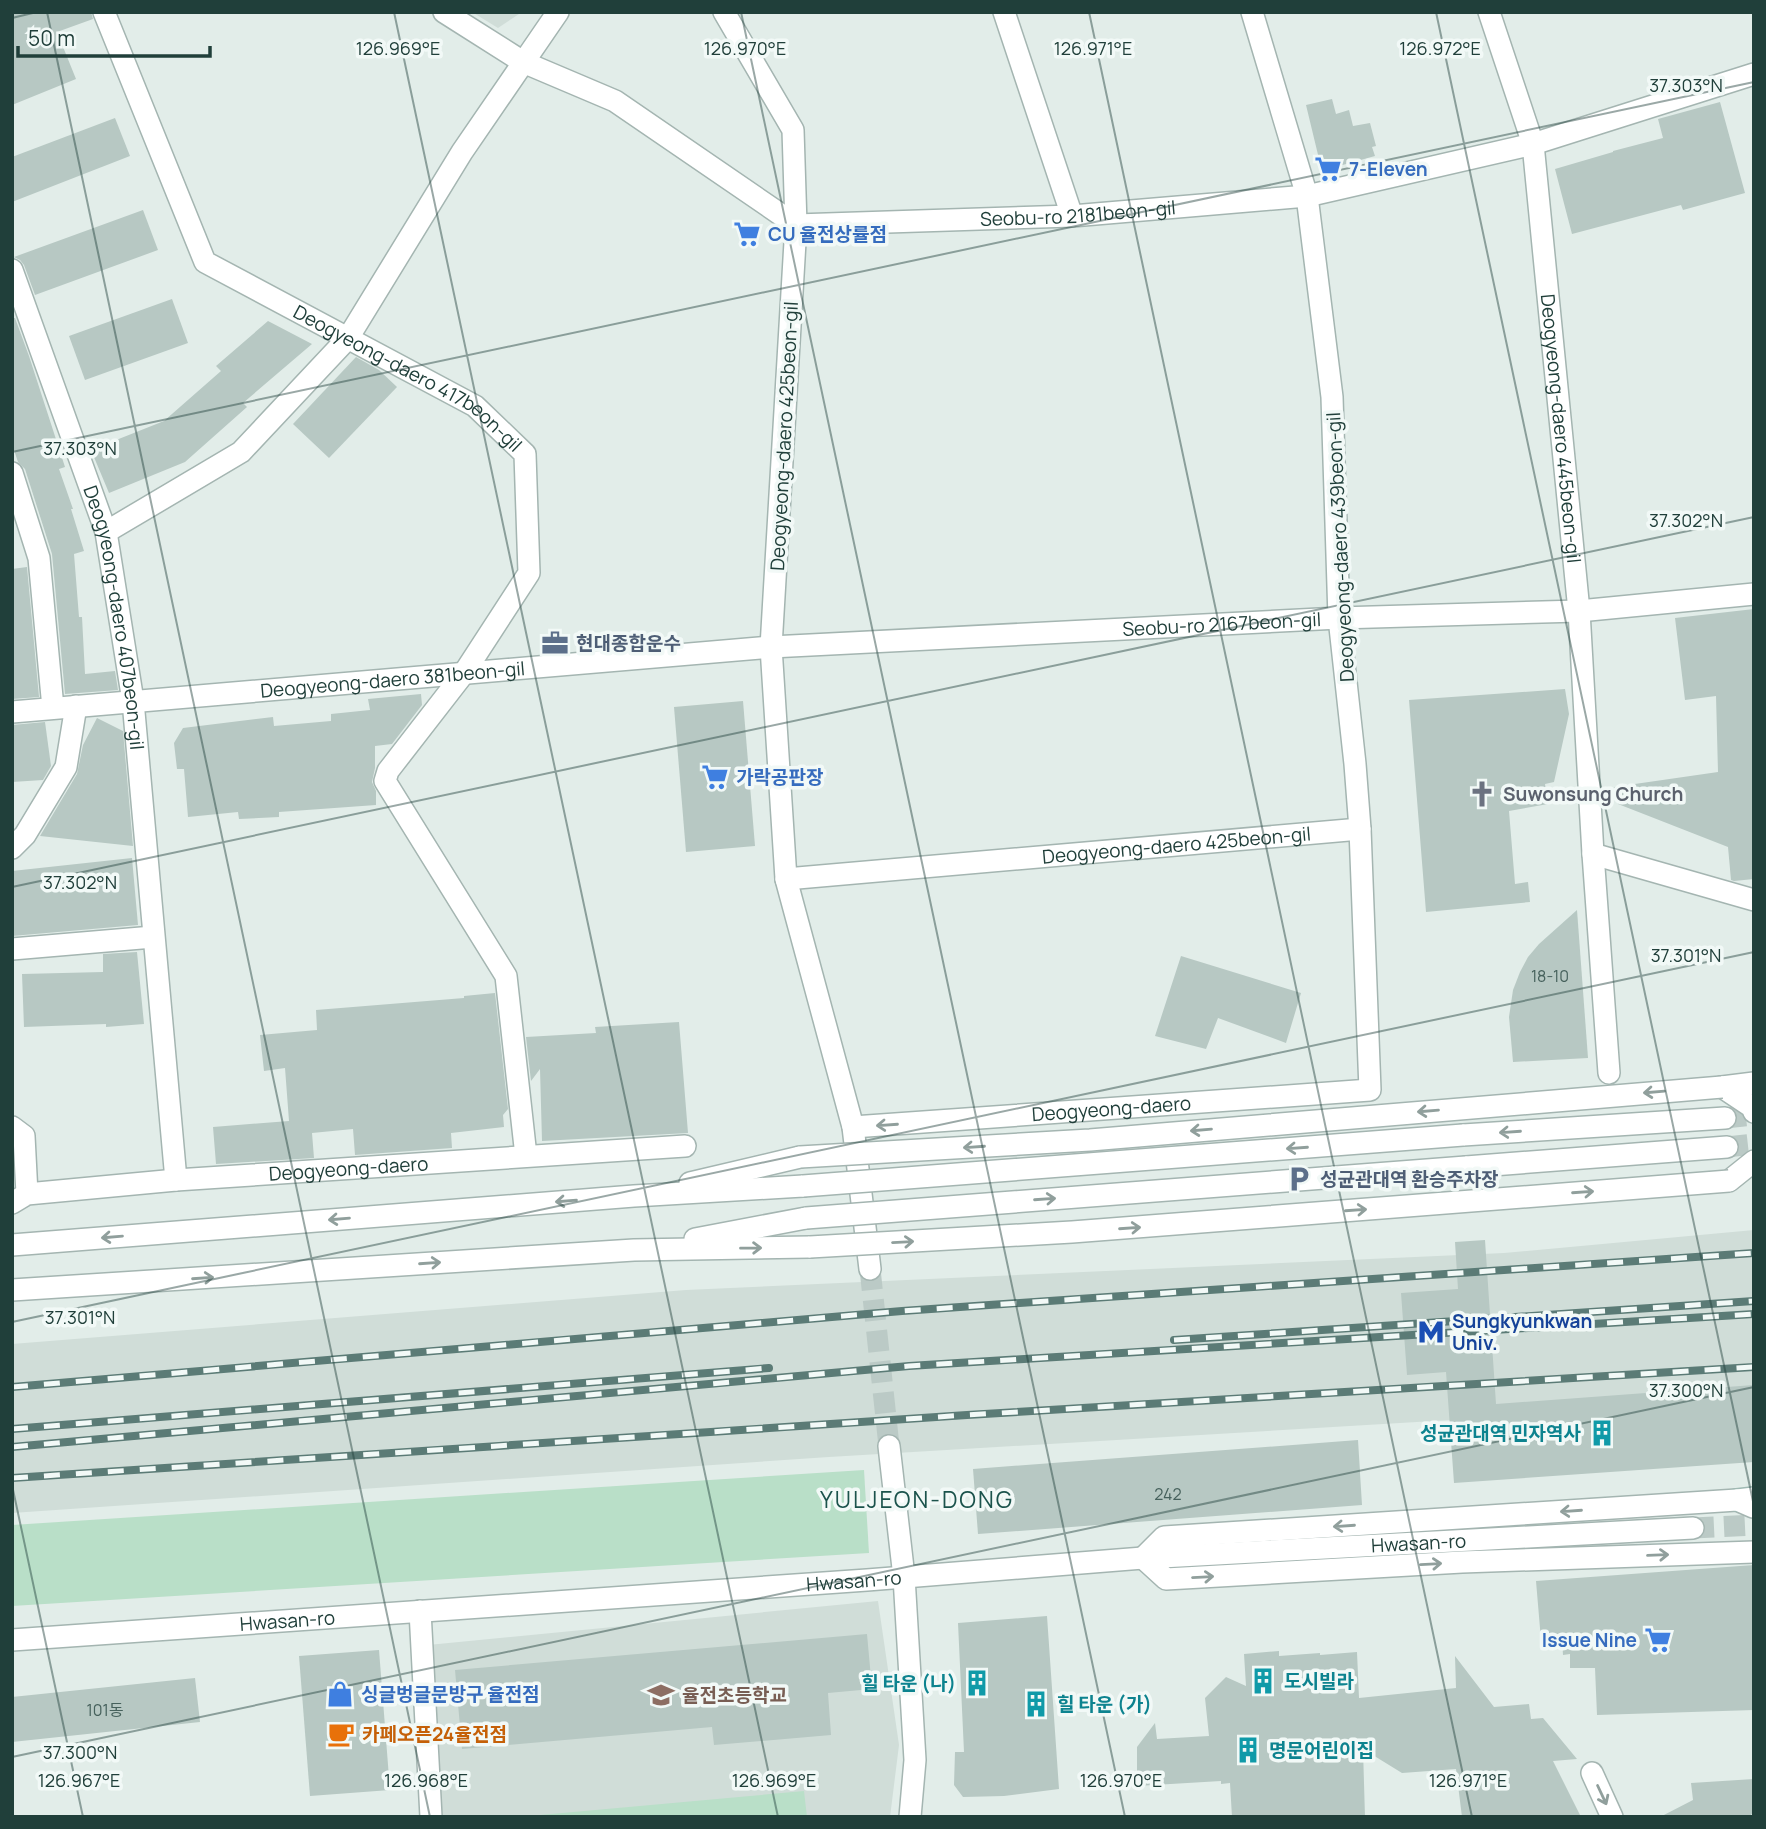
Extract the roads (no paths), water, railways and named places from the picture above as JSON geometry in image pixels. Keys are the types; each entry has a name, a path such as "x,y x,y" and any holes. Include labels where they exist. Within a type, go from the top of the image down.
{"street":[{"name":"Deogyeong-daero 417beon-gil","path":"104,12 205,262 475,406 525,454 529,573 464,673 388,771 385,781 506,976 526,1156"},
{"path":"444,12 523,62 615,101 796,225"},
{"path":"106,532 241,452 348,338 462,152 558,12"},
{"name":"Deogyeong-daero 425beon-gil","path":"724,12 793,130 796,225 771,647 786,879 853,1127 870,1269"},
{"path":"1004,12 1072,216"},
{"name":"Deogyeong-daero 439beon-gil","path":"1252,12 1307,196 1332,397 1339,618 1360,829 1370,1090"},
{"name":"Deogyeong-daero 445beon-gil","path":"1489,12 1533,144 1579,611 1609,1073"},
{"name":"Seobu-ro 2181beon-gil","path":"796,225 1072,216 1307,196 1533,144 1754,74"},
{"name":"Deogyeong-daero 407beon-gil","path":"12,270 106,532 133,701 176,1180"},
{"path":"12,473 20,523 38,558 53,708"},
{"name":"Seobu-ro 2167beon-gil","path":"771,647 1339,618 1579,611 1754,594"},
{"name":"Deogyeong-daero 381beon-gil","path":"12,712 771,647"},
{"path":"12,848 25,835 66,767 76,706"},
{"name":"Deogyeong-daero 425beon-gil","path":"786,879 1360,829"},
{"path":"1593,854 1754,900"},
{"path":"12,949 153,937"},
{"path":"634,1196 800,1157 1090,1140 1754,1083"},
{"path":"1722,1087 1752,1107 1754,1112"},
{"name":"Deogyeong-daero","path":"853,1127 1370,1090"},
{"path":"12,1245 634,1196 1725,1118"},
{"path":"12,1127 24,1136 20,1198"},
{"name":"Deogyeong-daero","path":"20,1198 176,1180 685,1146"},
{"path":"634,1251 806,1218 1727,1147"},
{"path":"1729,1181 1754,1161"},
{"path":"12,1290 634,1251 810,1247 1072,1232 1754,1179"},
{"path":"889,1446 904,1577 915,1760 910,1817"},
{"path":"1748,1502 1164,1537 1143,1558 1166,1579 1462,1562 1754,1552"},
{"name":"Hwasan-ro","path":"12,1640 1143,1558 1693,1528"},
{"path":"1731,1552 1754,1541"},
{"path":"421,1611 431,1817"},
{"path":"1592,1773 1612,1817"}],"tunnel":[{"path":"1725,1118 1754,1115"},
{"path":"1727,1147 1754,1144"},
{"path":"870,1269 889,1446"},
{"path":"1693,1528 1754,1525"}],"railway":[{"path":"12,1387 902,1311 1754,1253"},
{"path":"1174,1340 1754,1301"},
{"path":"12,1447 909,1366 1754,1314"},
{"path":"12,1478 967,1415 1754,1367"},
{"path":"12,1429 769,1368"}],"place":[{"name":"7-Eleven","path":"1328,169"},
{"name":"CU 율전상률점","path":"747,234"},
{"name":"현대종합운수","path":"555,643"},
{"name":"가락공판장","path":"715,777"},
{"name":"Suwonsung Church","path":"1482,794"},
{"name":"성균관대역 환승주차장","path":"1299,1179"},
{"name":"Sungkyunkwan Univ.","path":"1431,1332"},
{"name":"성균관대역 민자역사","path":"1602,1433"},
{"name":"Issue Nine","path":"1658,1640"},
{"name":"도시빌라","path":"1263,1681"},
{"name":"힐 타운 (나)","path":"977,1683"},
{"name":"싱글벙글문방구 율전점","path":"340,1694"},
{"name":"율전초등학교","path":"661,1695"},
{"name":"힐 타운 (가)","path":"1036,1704"},
{"name":"카페오픈24율전점","path":"341,1734"},
{"name":"명문어린이집","path":"1248,1750"}],"district":[{"name":"YULJEON-DONG","path":"917,1499"}]}
